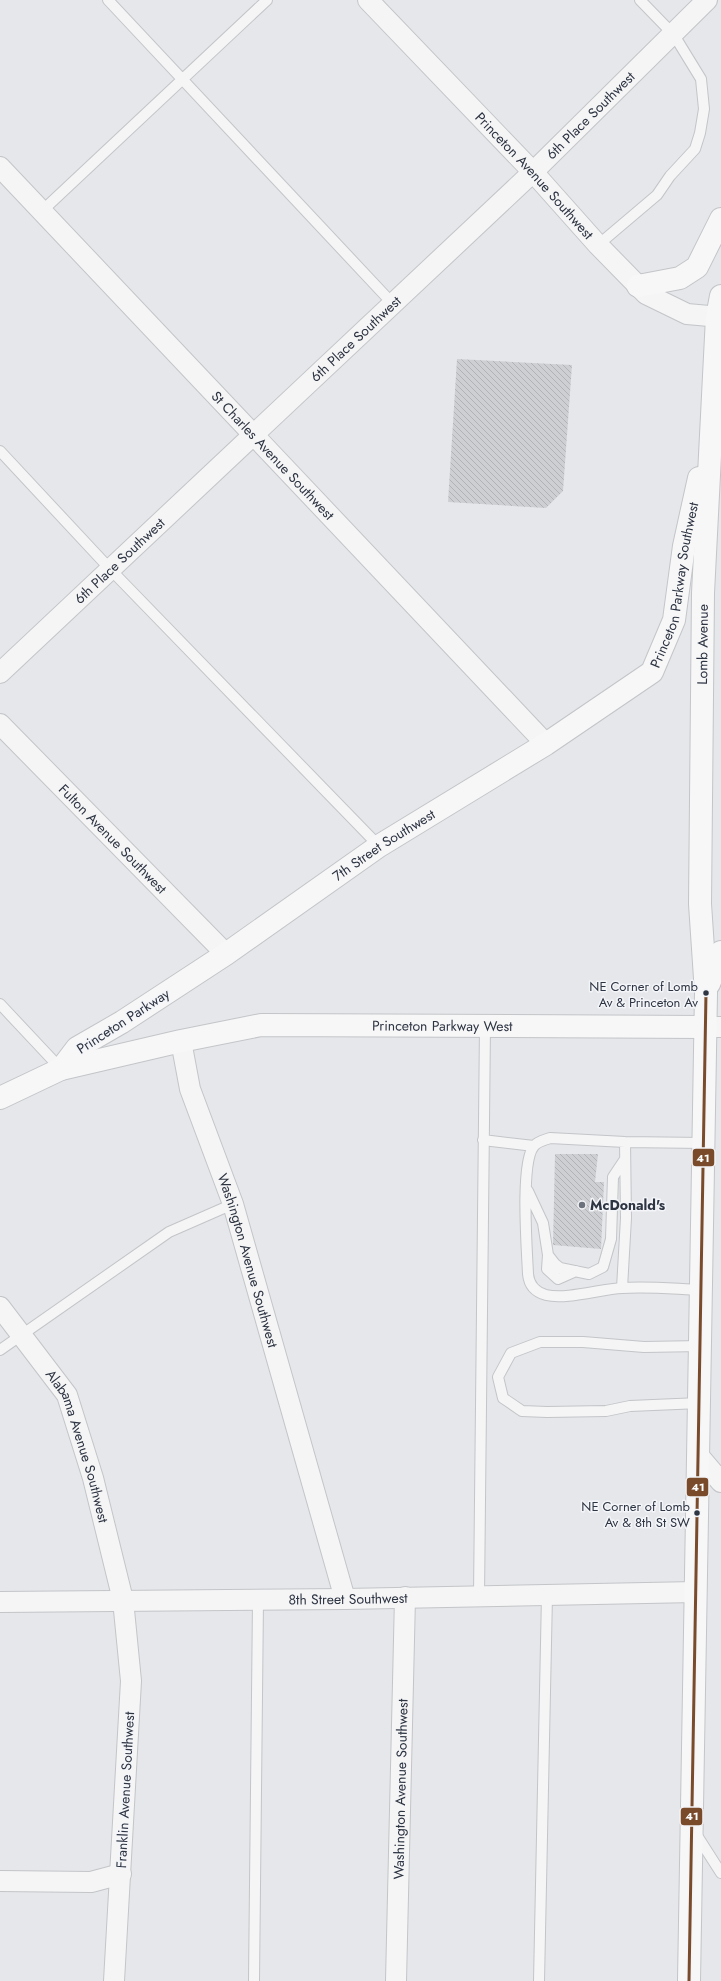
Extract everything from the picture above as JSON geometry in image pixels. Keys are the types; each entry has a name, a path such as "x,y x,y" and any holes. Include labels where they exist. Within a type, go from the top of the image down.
{"main road":[{"path":"638,286 680,278 697,267 721,219"},
{"name":"Lomb Avenue","path":"688,1981 704,1143 713,1027 706,993 700,904 703,601 712,419 720,310"},
{"name":"Princeton Parkway Southwest","path":"546,744 652,672 674,620 684,546 712,419"},
{"name":"7th Street Southwest","path":"226,954 378,846 546,744"},
{"name":"Lomb Avenue","path":"706,993 721,952"},
{"name":"Princeton Parkway","path":"0,1098 62,1069 77,1048 122,1022 226,954"},
{"name":"Princeton Parkway West","path":"181,1041 261,1025 713,1027"},
{"path":"62,1069 181,1041"}],"street":[{"name":"Princeton Avenue Southwest","path":"368,0 533,172 598,245 646,294 687,314 720,310"},
{"name":"6th Place Southwest","path":"0,673 255,435 533,172 674,35 707,0"},
{"name":"St Charles Avenue Southwest","path":"0,167 546,744"},
{"name":"Fulton Avenue Southwest","path":"0,724 226,954"},
{"name":"Washington Avenue Southwest","path":"181,1041 190,1090 233,1204 345,1599"},
{"name":"Alabama Avenue Southwest","path":"0,1307 67,1395 93,1478 123,1600"},
{"path":"698,1455 721,1482"},
{"name":"8th Street Southwest","path":"0,1602 345,1599 696,1592"},
{"name":"Washington Avenue Southwest","path":"396,1981 405,1598"},
{"name":"Franklin Avenue Southwest","path":"114,1981 131,1681 123,1600"},
{"path":"0,1881 91,1882 121,1874"}],"lane":[{"path":"108,0 392,304"},
{"path":"42,211 267,0"},
{"path":"598,245 658,195 670,176 695,149 700,133 704,109 701,79 674,35 640,0"},
{"path":"0,451 111,570 378,846"},
{"path":"0,1004 62,1069"},
{"path":"479,1596 485,1026"},
{"path":"701,1290 622,1288 586,1294 547,1295 531,1287 528,1274 526,1188 530,1155 534,1146 540,1141 550,1138 626,1142 704,1143"},
{"path":"484,1140 534,1146"},
{"path":"622,1288 626,1218 626,1142"},
{"path":"526,1188 543,1223 548,1255 560,1268 589,1274 603,1267 611,1239 613,1177 625,1159"},
{"path":"0,1350 169,1232 233,1204"},
{"path":"700,1403 630,1406 606,1411 522,1411 504,1398 498,1377 511,1353 540,1342 583,1342 644,1347 701,1346"},
{"path":"539,1981 547,1595"},
{"path":"254,1981 258,1600"},
{"path":"691,1825 721,1873"}],"building":[{"path":"457,359 572,365 563,491 546,508 448,502"},
{"path":"555,1154 598,1154 595,1182 604,1182 601,1249 553,1245"}],"transit line":[{"name":"41","path":"689,1981 706,993"}],"place":[{"name":"NE Corner of Lomb Av & Princeton Av","path":"706,993"},
{"name":"McDonald's","path":"582,1205"},
{"name":"NE Corner of Lomb Av & 8th St SW","path":"697,1513"}]}
